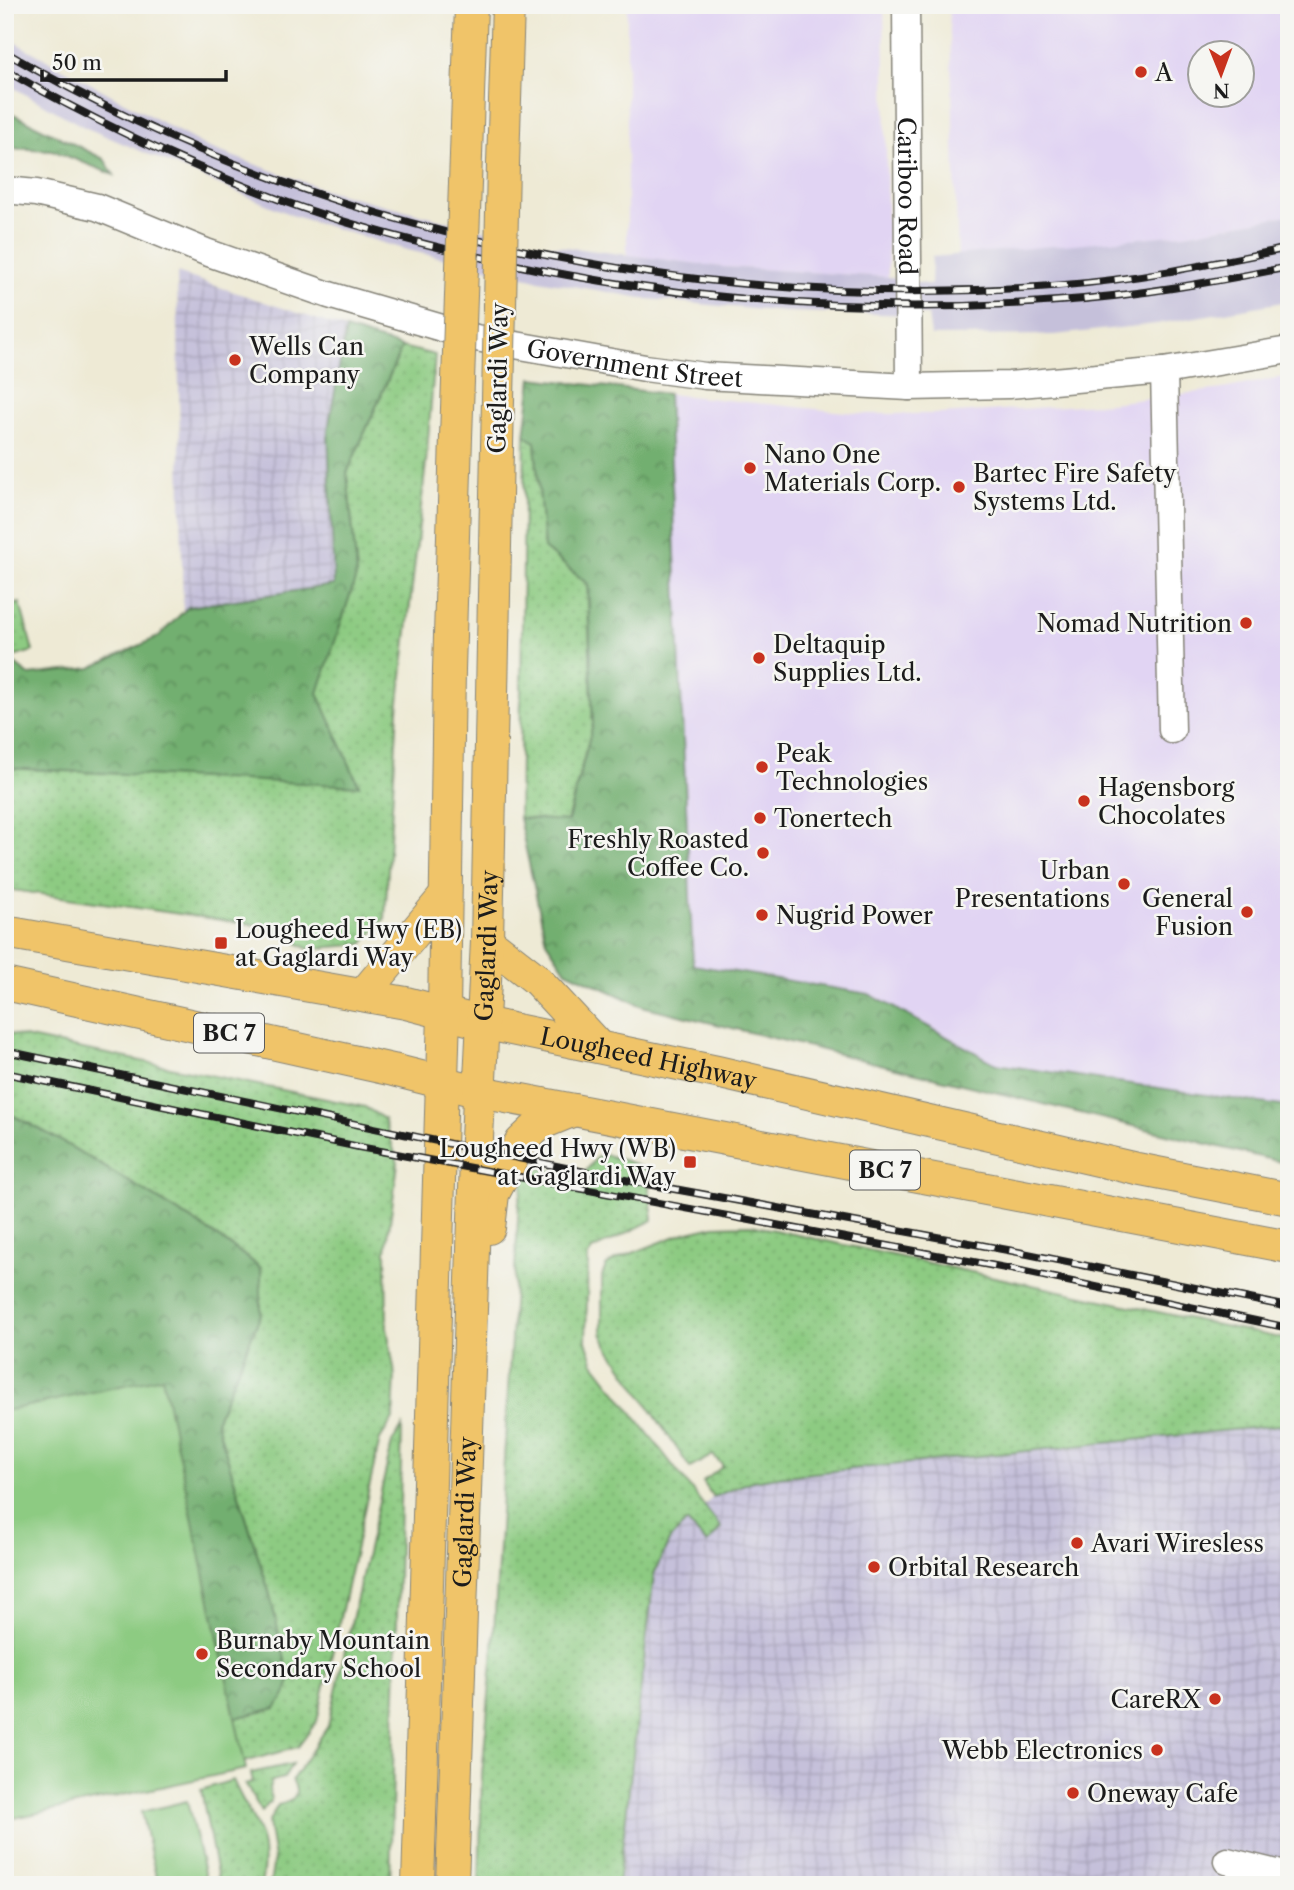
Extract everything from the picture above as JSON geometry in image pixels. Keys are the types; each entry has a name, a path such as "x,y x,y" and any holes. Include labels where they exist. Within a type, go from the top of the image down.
{"main road":[{"name":"Gaglardi Way","path":"418,1885 444,1013 444,896 456,437 471,5"},
{"name":"Gaglardi Way","path":"452,1885 470,1339 487,941 508,5"},
{"path":"363,995 444,896"},
{"name":"Lougheed Highway","path":"5,932 363,995 1137,1169 1289,1199"},
{"path":"487,941 536,979 599,1047"},
{"name":"BC 7","path":"5,984 393,1070 480,1092 1289,1247"},
{"path":"470,1339 483,1290 493,1194 521,1142 540,1124 574,1110"}],"street":[{"name":"Cariboo Road","path":"906,5 909,387"},
{"name":"Government Street","path":"5,190 36,193 97,207 206,251 329,295 476,338 705,376 909,387 1009,385 1164,371 1289,350"},
{"path":"1164,371 1172,730"},
{"path":"1227,1861 1289,1875"}],"shaded area":[{"path":"627,5 884,5 888,277 722,267 627,255"},
{"path":"949,5 1289,5 1289,215 1185,234 958,256"},
{"path":"5,37 207,147 326,190 533,243 722,267 888,277 931,285 932,257 1185,234 1289,215 1289,301 1156,324 1055,335 931,336 928,315 784,312 648,299 533,279 403,249 294,216 84,127 5,83"},
{"path":"177,273 346,329 334,585 183,620"},
{"path":"1289,376 1289,1107 996,1064 869,994 693,966 668,394 865,414 941,414 1111,403 1223,389"},
{"path":"1289,1424 1289,1885 619,1885 654,1574 670,1539 713,1497 752,1481 784,1476"}],"green space":[{"path":"5,110 104,159 114,175 52,150 5,148"},
{"path":"346,329 402,347 347,473 357,574 318,693 359,786 5,768 5,656 29,675 91,668 158,637 188,607 334,585 328,430"},
{"path":"402,347 435,355 426,463 398,711 385,918 363,944 309,949 263,926 5,889 5,768 359,785 317,693 357,574 347,473"},
{"path":"532,378 668,394 693,965 869,994 996,1064 1289,1107 1289,1164 642,1006 566,971 546,941 519,818 568,821 593,724 588,584 544,548 535,442 525,435"},
{"path":"525,435 535,442 544,548 587,584 593,724 567,821 519,818"},
{"path":"20,603 33,651 10,658 6,648 6,606"},
{"path":"5,1033 365,1107 384,1119 398,1163 386,1251 387,1328 395,1374 393,1419 380,1439 317,1721 298,1747 244,1762 235,1718 276,1708 270,1595 216,1421 261,1314 261,1268 164,1203 53,1137 5,1112"},
{"path":"5,1112 53,1137 164,1203 261,1268 261,1314 216,1421 270,1595 290,1681 276,1708 235,1718 162,1378 5,1411"},
{"path":"607,1155 647,1171 653,1220 592,1250 588,1256 586,1341 594,1363 721,1528 707,1544 687,1522 670,1539 654,1574 618,1885 479,1885 482,1775 493,1649 519,1202 526,1172 533,1167 582,1176 597,1157"},
{"path":"751,1225 1289,1340 1289,1424 784,1476 752,1481 713,1497 703,1482 723,1466 713,1455 690,1468 608,1346 602,1333 602,1276 606,1266 615,1260 684,1233 714,1226"},
{"path":"162,1377 246,1769 5,1820 5,1411"},
{"path":"402,1427 390,1885 270,1885 274,1859 268,1823 278,1805 288,1802 296,1794 292,1780 328,1726 392,1443"},
{"path":"292,1764 284,1778 272,1781 269,1787 271,1800 262,1812 245,1784 253,1782 251,1773"},
{"path":"233,1780 262,1841 264,1853 261,1885 219,1885 201,1790"},
{"path":"187,1801 207,1885 158,1885 141,1812"}],"railway":[{"path":"5,52 126,116 253,171 383,215 517,249 653,273 790,287 928,291 1065,285 1121,279 1289,248"},
{"path":"5,70 141,141 211,173 306,209 378,232 451,250 619,284 765,301 838,305 984,305 1116,296 1289,267"},
{"path":"5,1051 614,1178 1013,1251 1289,1307"},
{"path":"5,1073 359,1147 1011,1269 1289,1328"}],"place":[{"name":"A","path":"1141,72"},
{"name":"Wells Can Company","path":"235,360"},
{"name":"Nano One Materials Corp.","path":"750,468"},
{"name":"Bartec Fire Safety Systems Ltd.","path":"959,487"},
{"name":"Nomad Nutrition","path":"1246,623"},
{"name":"Deltaquip Supplies Ltd.","path":"759,658"},
{"name":"Peak Technologies","path":"762,767"},
{"name":"Hagensborg Chocolates","path":"1084,801"},
{"name":"Tonertech","path":"760,818"},
{"name":"Freshly Roasted Coffee Co.","path":"763,853"},
{"name":"Urban Presentations","path":"1124,884"},
{"name":"General Fusion","path":"1247,912"},
{"name":"Nugrid Power","path":"762,915"},
{"name":"Lougheed Hwy (EB) at Gaglardi Way","path":"221,943"},
{"name":"Lougheed Hwy (WB) at Gaglardi Way","path":"690,1162"},
{"name":"Avari Wiresless","path":"1077,1543"},
{"name":"Orbital Research","path":"874,1567"},
{"name":"Burnaby Mountain Secondary School","path":"202,1654"},
{"name":"CareRX","path":"1215,1699"},
{"name":"Webb Electronics","path":"1157,1750"},
{"name":"Oneway Cafe","path":"1073,1793"}]}
